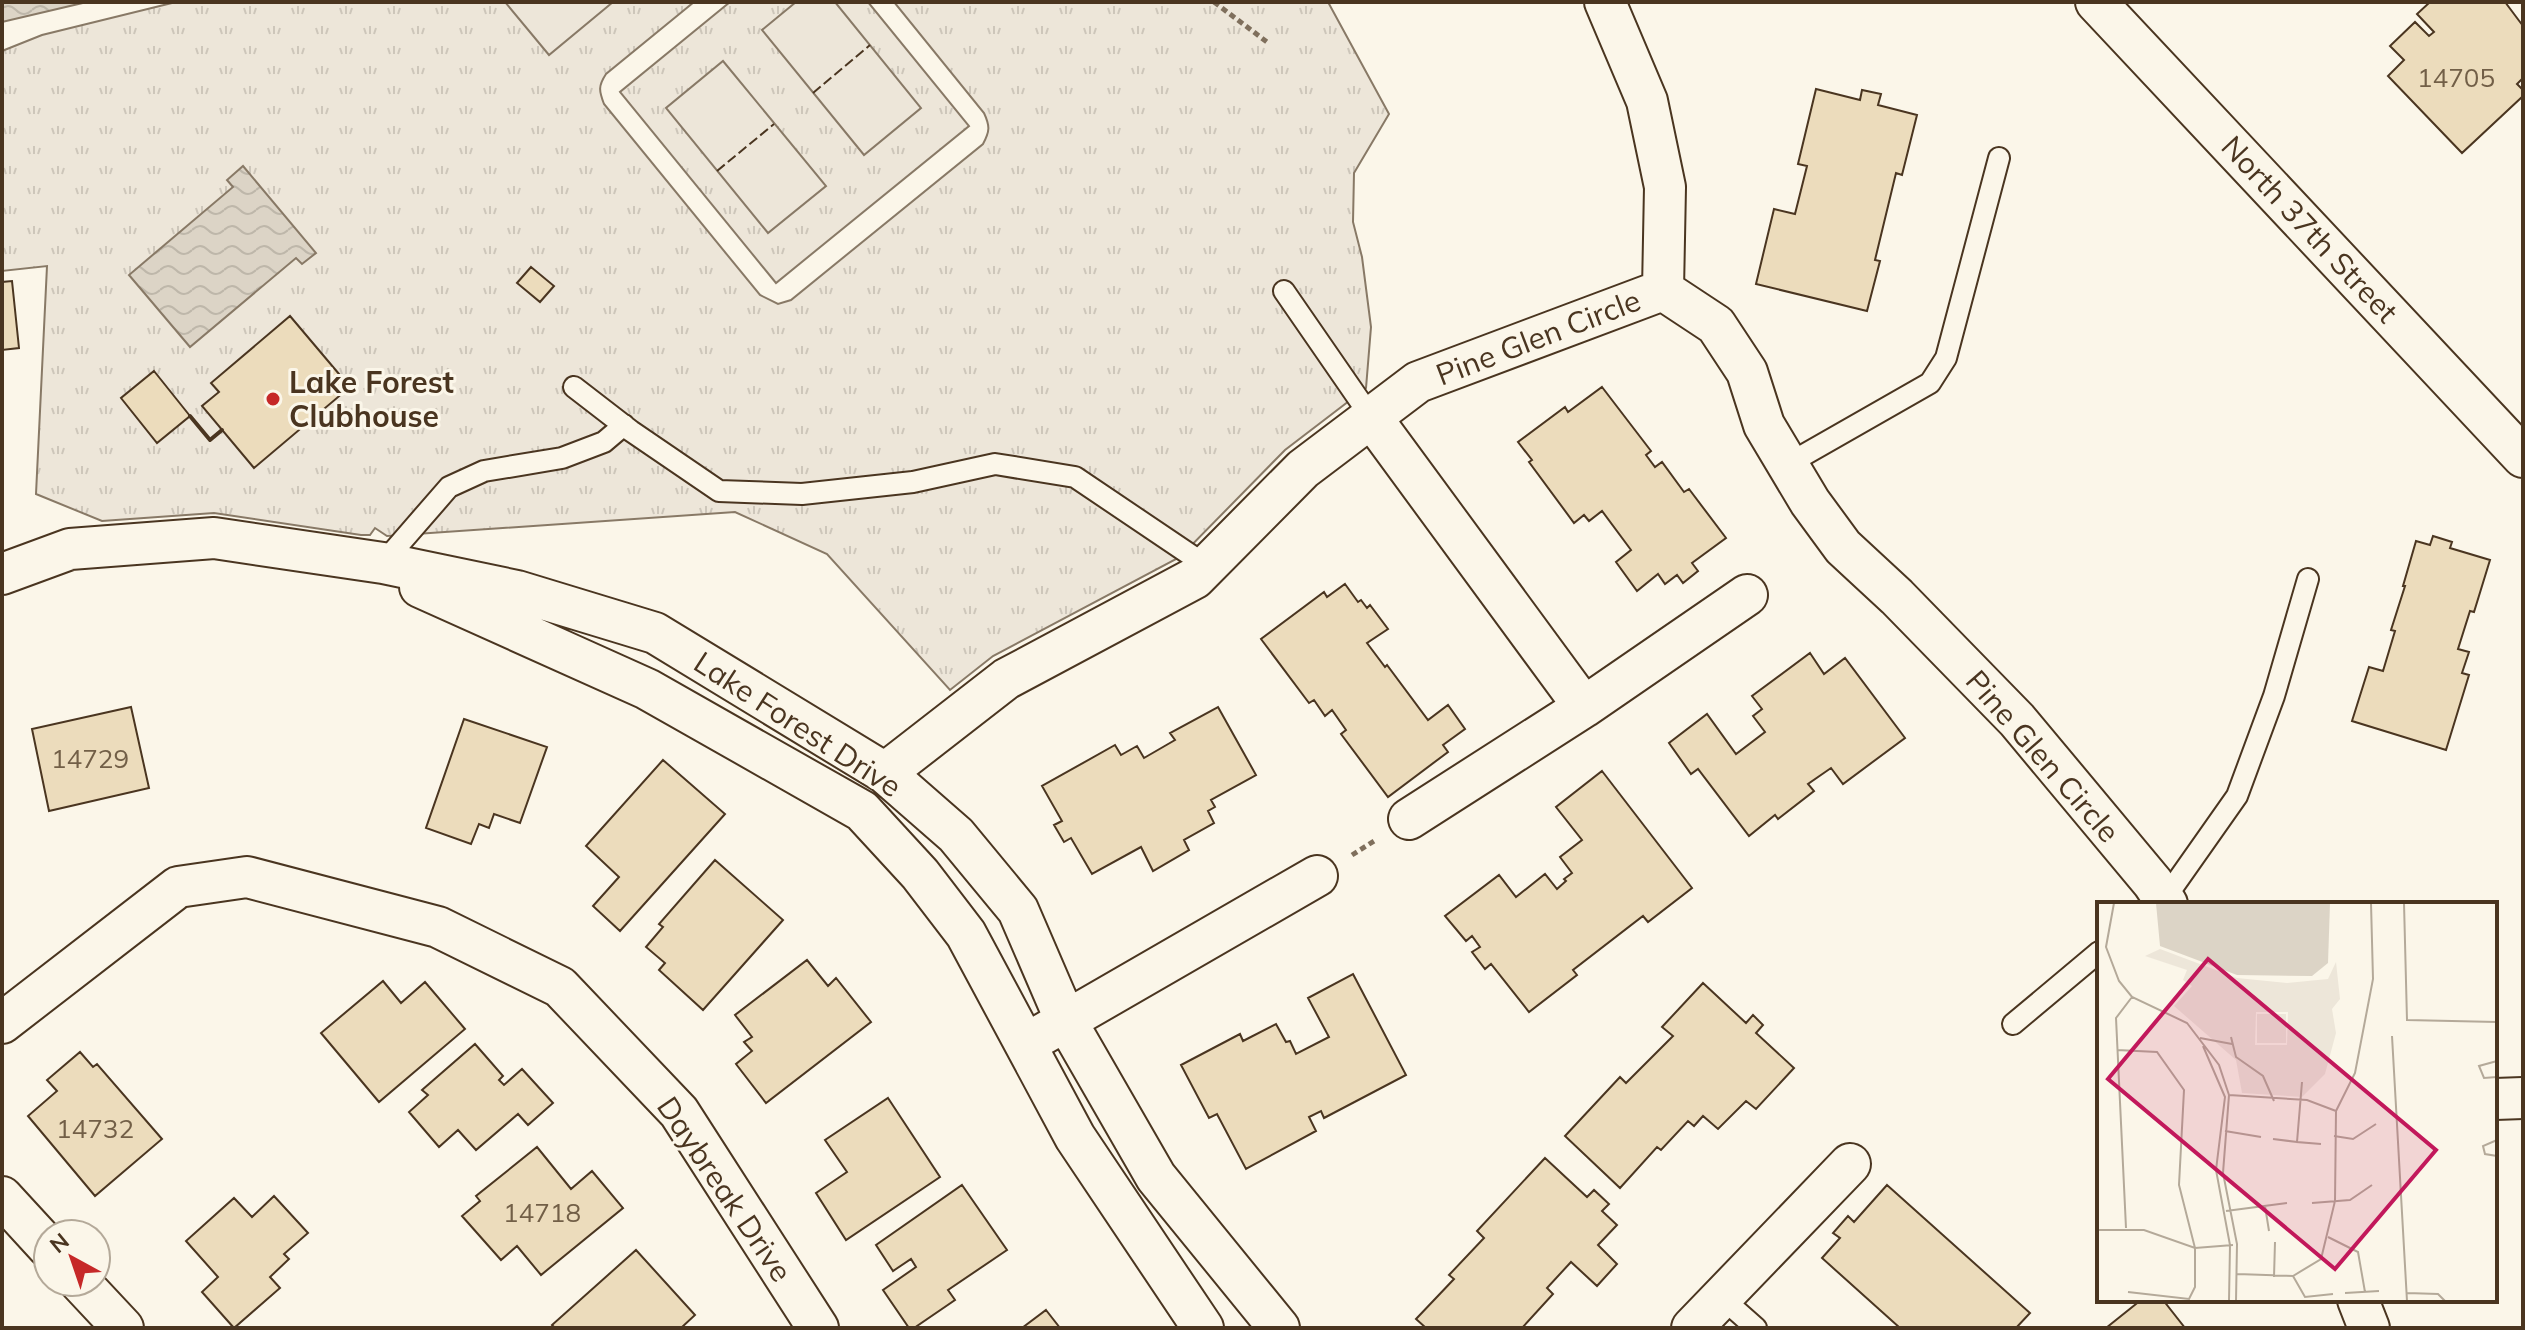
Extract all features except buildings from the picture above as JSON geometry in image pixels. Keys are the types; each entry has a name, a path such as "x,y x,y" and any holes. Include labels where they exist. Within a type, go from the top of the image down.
{"street":[{"path":"1605,2 1647,101 1665,187 1663,290"},
{"name":"North 37th Street","path":"2096,2 2523,457"},
{"name":"Pine Glen Circle","path":"885,773 1006,679 1195,578 1303,469 1418,382 1663,290 1716,325 1747,372 1764,425 1810,502 1843,547 1897,597 2017,720 2153,883 2164,902"},
{"path":"1371,417 1584,707"},
{"name":"Lake Forest Drive","path":"2,574 70,549 214,538 383,563 517,591 655,633 885,773 956,835 1018,910 1065,1019 1156,1177 1279,1328"},
{"name":"Lake Forest Drive","path":"383,563 412,584 647,689 862,811 920,874 966,934 1075,1137 1203,1328"},
{"path":"1409,819 1584,707 1747,595"},
{"path":"1026,1044 1317,876"},
{"name":"Daybreak Drive","path":"2,1023 178,887 247,877 438,927 560,987 679,1112 818,1328"},
{"path":"2497,1099 2523,1098"},
{"path":"1692,1328 1850,1164"},
{"path":"2,1197 32,1230"},
{"path":"95,1298 123,1328"},
{"path":"2359,1302 2369,1328"}],"lane":[{"path":"1788,464 1930,383 1946,358 1999,158"},
{"path":"1284,291 1371,417"},
{"path":"574,387 719,491 802,494 913,482 995,464 1075,477 1207,566"},
{"path":"383,563 449,487 484,471 562,458 604,442 624,425"},
{"path":"2166,902 2237,796 2274,696 2308,579"},
{"path":"2013,1024 2097,954"},
{"path":"1721,1297 1756,1328"}],"path":[{"path":"1214,2 1267,42"},
{"path":"1317,876 1409,819"}],"green space":[{"path":"176,2 694,2 606,74 601,85 601,96 604,104 760,295 778,304 791,300 983,144 987,136 988,125 984,113 894,2 1328,2 1389,114 1354,173 1353,222 1362,257 1371,327 1366,388 1285,450 1180,557 993,656 950,690 827,554 735,512 387,536 375,528 370,535 361,535 214,513 102,521 36,494 47,266 2,271 2,51 42,35"},
{"path":"505,2 613,2 549,55"},
{"path":"730,2 868,2 969,126 776,283 620,92"},
{"path":"796,2 835,2 921,108 864,155 762,30"},
{"path":"723,61 826,186 768,233 666,108"}],"water":[{"path":"2,2 87,2 2,22"},
{"path":"243,166 316,253 302,264 296,258 190,347 129,275 233,187 227,180"}],"fence":[{"path":"813,93 870,45"},
{"path":"717,171 774,124"}],"wall":[{"path":"190,416 210,440 222,430"}],"place":[{"name":"Lake Forest Clubhouse","path":"273,399"}]}
